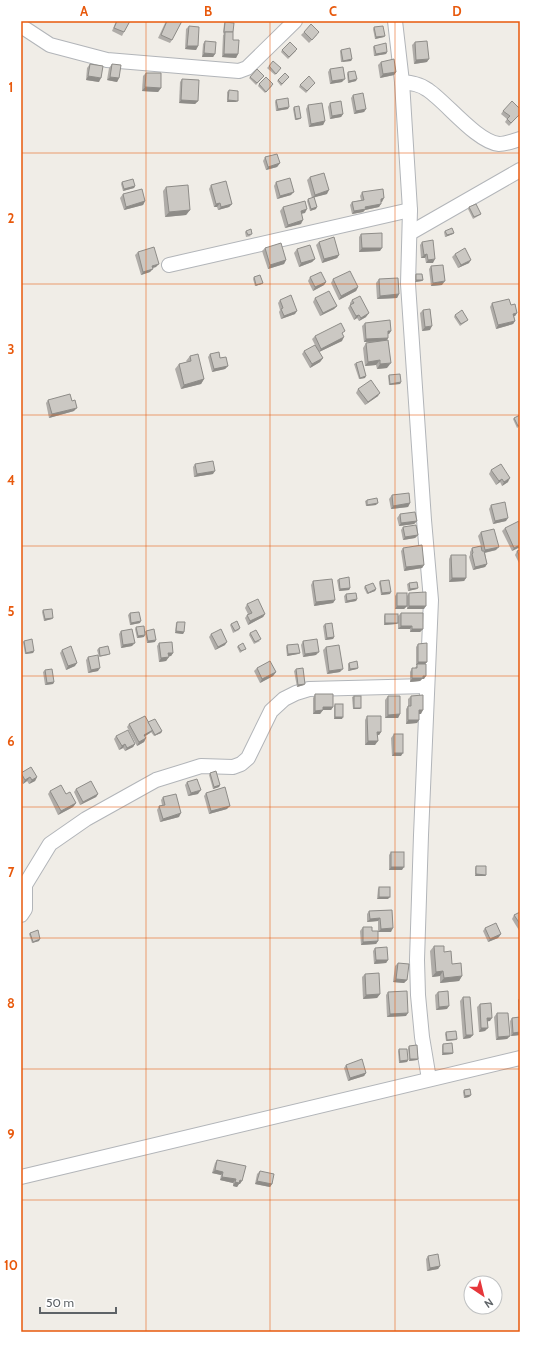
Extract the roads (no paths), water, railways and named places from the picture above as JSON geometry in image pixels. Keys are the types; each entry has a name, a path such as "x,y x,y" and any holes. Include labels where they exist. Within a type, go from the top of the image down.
{"street":[{"path":"21,26 50,45 108,60 239,71 247,68 295,21"},
{"path":"395,21 402,82 410,210 408,284 431,600 417,960 418,995 428,1079"},
{"path":"402,82 415,83 428,89 484,138 498,144 510,143 520,139"},
{"path":"410,233 520,170"},
{"path":"169,265 410,210"},
{"path":"21,915 24,909 24,885 50,844 86,819 156,780 201,766 233,767 241,764 248,758 271,710 284,699 309,688 427,686"},
{"path":"21,1177 520,1058"}]}
